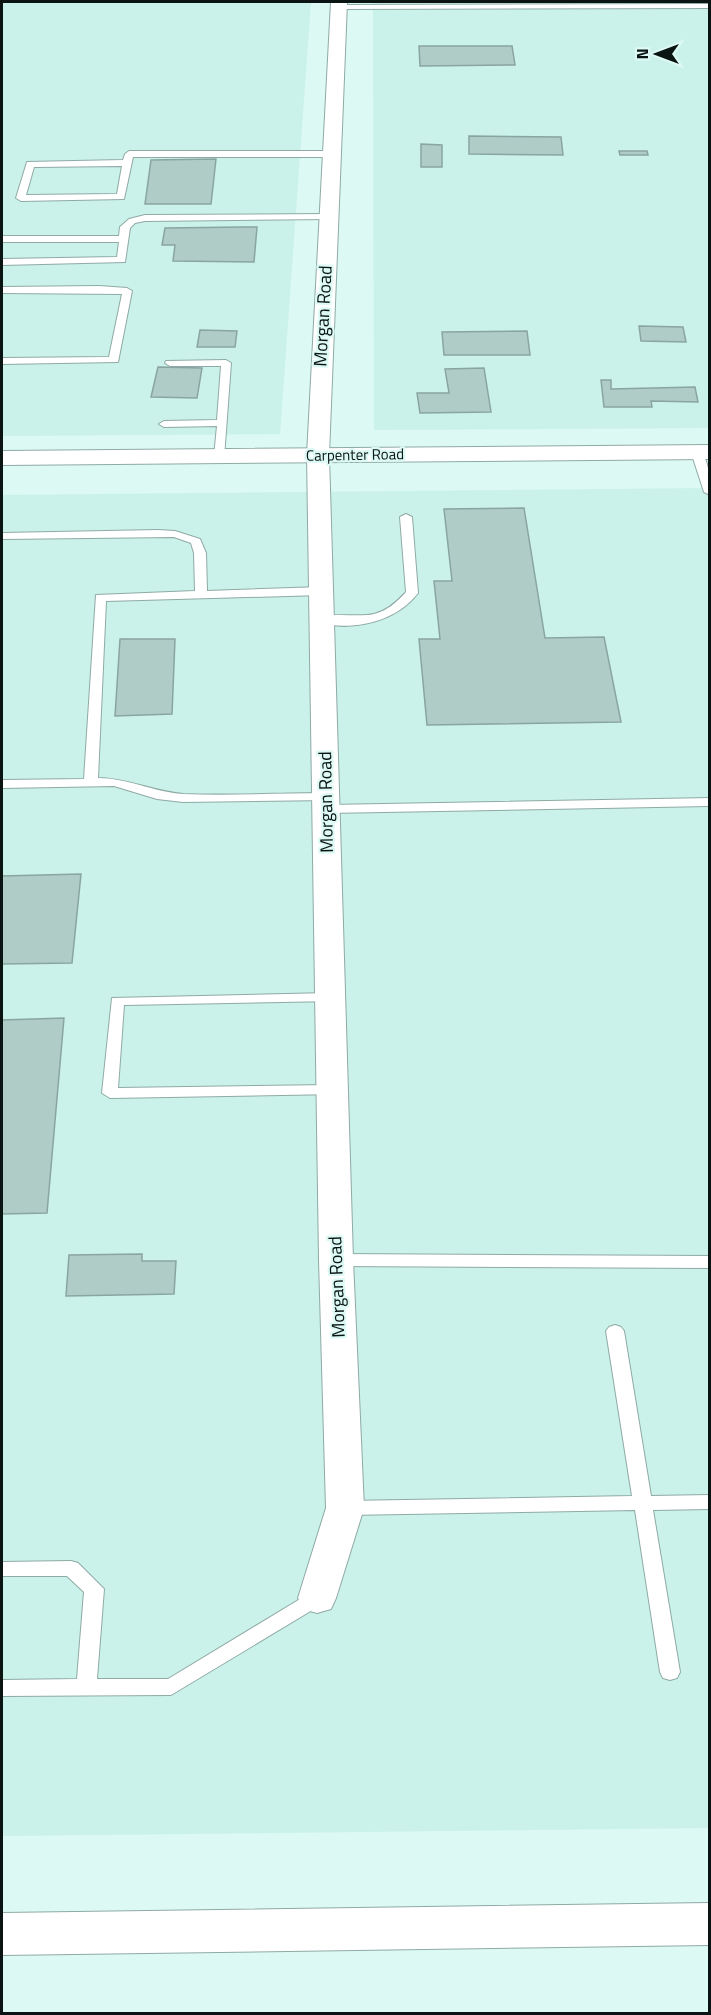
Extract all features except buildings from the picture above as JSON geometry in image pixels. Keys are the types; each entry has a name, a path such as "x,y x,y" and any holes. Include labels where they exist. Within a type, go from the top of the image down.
{"main road":[{"name":"Carpenter Road","path":"2,458 703,452"},
{"path":"2,1934 710,1924"}],"street":[{"name":"Morgan Road","path":"317,1598 345,1508 336,1260 318,455 339,4"}],"lane":[{"path":"339,4 710,6"},
{"path":"128,164 30,164 21,198 122,197 128,164 129,154 331,154"},
{"path":"2,262 122,260 125,227 132,220 145,218 328,217"},
{"path":"2,238 124,238"},
{"path":"2,290 127,291 114,360 2,361"},
{"path":"170,363 226,363 220,456"},
{"path":"164,424 221,423"},
{"path":"703,452 710,492"},
{"path":"91,782 100,598 201,595 322,606 387,615 398,609 412,593 406,517"},
{"path":"2,536 158,533 188,537 196,541 200,553 201,595"},
{"path":"2,784 115,782 157,795 183,798 326,803 710,802"},
{"path":"330,998 117,1001 110,1093 332,1090"},
{"path":"336,1260 710,1262"},
{"path":"615,1331 670,1672"},
{"path":"345,1508 710,1502"},
{"path":"2,1569 71,1568 94,1589 86,1688"},
{"path":"2,1688 171,1687 317,1598"}],"shaded area":[{"path":"2,2 311,2 280,434 2,436"},
{"path":"373,2 709,2 709,428 374,430"},
{"path":"709,488 709,1828 2,1836 2,495"}]}
